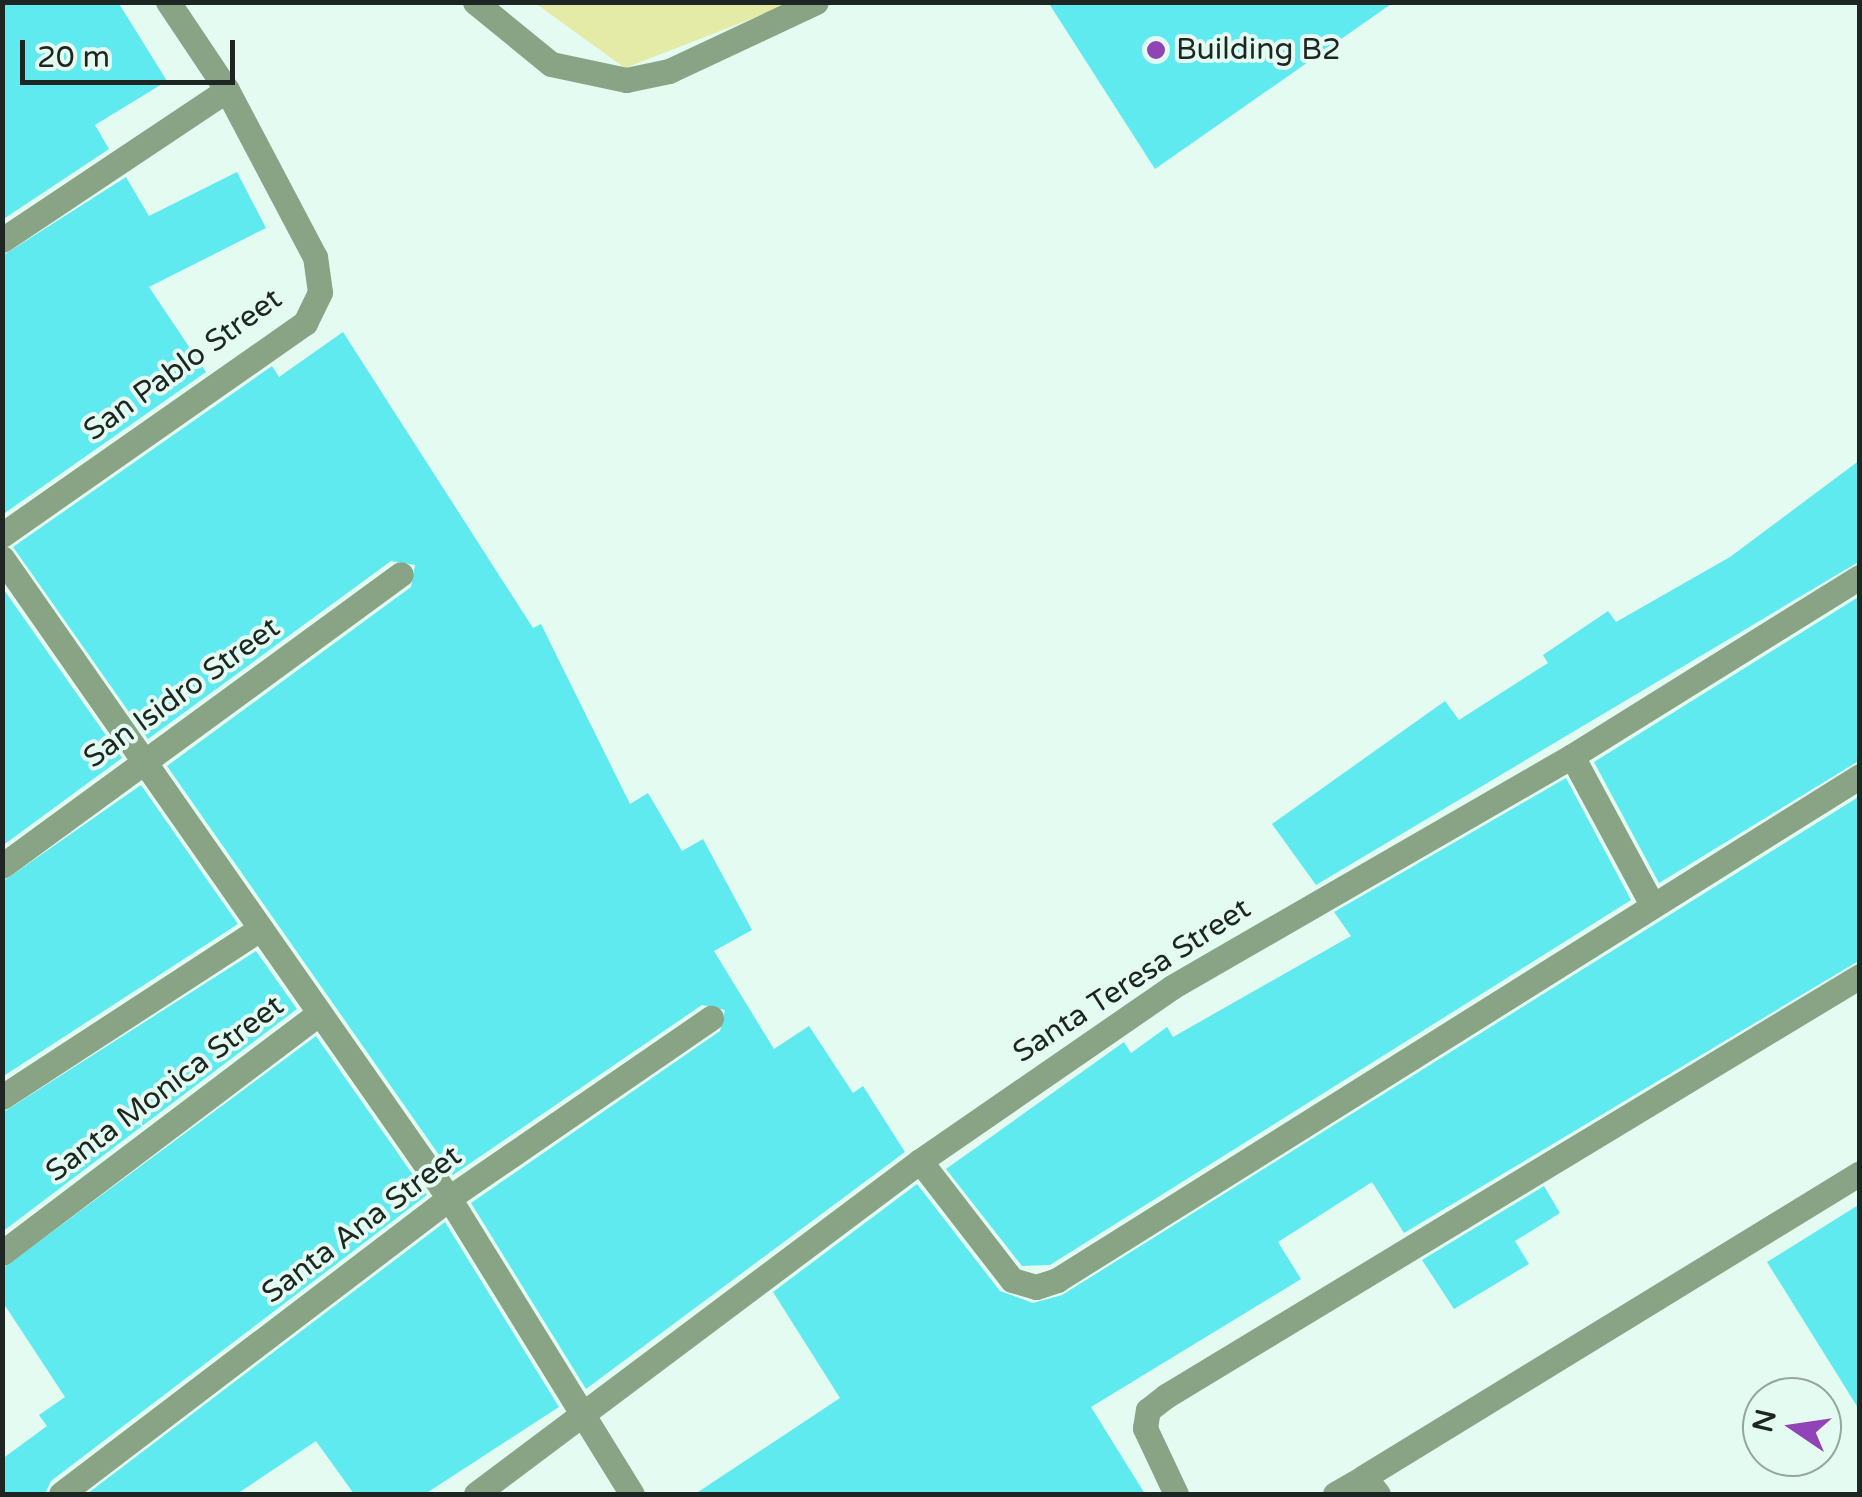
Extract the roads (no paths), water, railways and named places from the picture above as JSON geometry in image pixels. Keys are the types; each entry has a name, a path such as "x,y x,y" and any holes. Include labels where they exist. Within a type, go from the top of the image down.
{"street":[{"name":"San Pablo Street","path":"2,535 305,322 320,292 315,257 227,90 168,2"},
{"path":"474,2 551,64 626,80 669,71 816,2"},
{"path":"2,240 227,90"},
{"path":"2,558 140,762 448,1198 632,1494"},
{"name":"San Isidro Street","path":"2,866 402,574"},
{"name":"Santa Teresa Street","path":"476,1494 587,1417 920,1161 1172,987 1572,756 1860,576"},
{"path":"1572,756 1651,903"},
{"path":"920,1161 1012,1280 1036,1286 1057,1280 1651,903 1860,776"},
{"path":"2,1097 260,929"},
{"path":"1176,1494 1145,1428 1148,1410 1166,1396 1860,976"},
{"name":"Santa Monica Street","path":"2,1253 320,1013"},
{"name":"Santa Ana Street","path":"61,1494 448,1198 711,1018"},
{"path":"1335,1494 1371,1486 1860,1173"}],"place":[{"name":"Building B2","path":"1156,50"}]}
